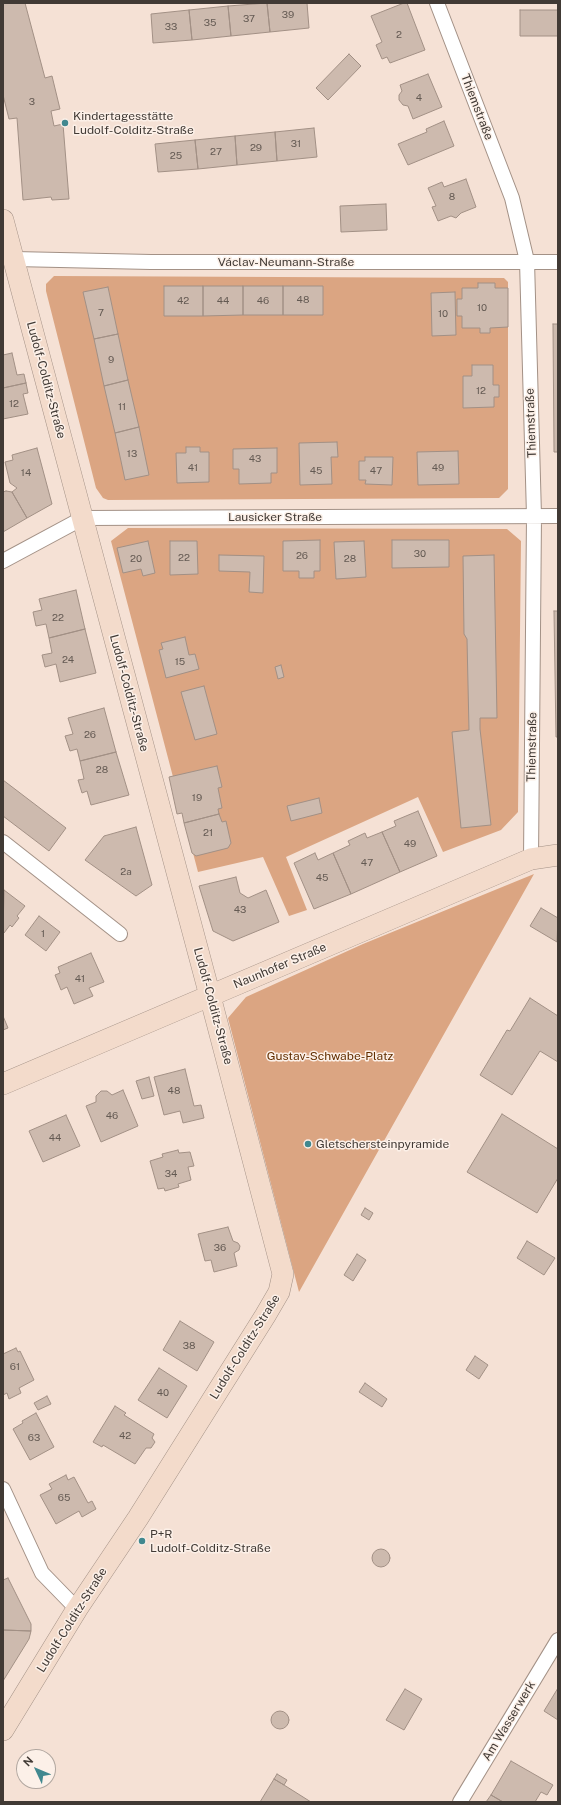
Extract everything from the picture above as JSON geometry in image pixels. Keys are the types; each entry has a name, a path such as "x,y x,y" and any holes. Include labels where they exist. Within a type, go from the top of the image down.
{"street":[{"name":"Thiemstraße","path":"437,3 512,198 527,262 534,516 531,859"},
{"name":"Ludolf-Colditz-Straße","path":"3,220 283,1274 280,1292 138,1518 78,1609 3,1730"},
{"name":"Václav-Neumann-Straße","path":"14,259 151,262 558,262"},
{"name":"Lausicker Straße","path":"3,561 83,518 558,516"},
{"path":"3,842 120,934"},
{"name":"Naunhofer Straße","path":"3,1084 531,859 558,855"},
{"path":"3,1489 42,1573 78,1609"},
{"name":"Am Wasserwerk","path":"460,1802 558,1640"}],"green space":[{"path":"54,276 504,278 508,282 508,489 499,498 108,500 103,498 96,488 46,291 46,284"},
{"path":"128,528 507,529 521,541 518,812 501,830 443,852 418,797 286,857 307,910 289,916 263,857 198,872 111,541"},
{"name":"Gustav-Schwabe-Platz","path":"534,874 299,1292 228,1018 246,997 363,944"}],"building":[{"path":"3,3 25,3 45,78 52,76 60,109 51,111 54,126 63,124 69,199 52,200 51,197 23,200 17,118 9,119 3,95"},
{"path":"267,3 307,3 309,28 270,32"},
{"path":"267,3 270,32 231,36 228,6"},
{"path":"407,3 425,50 390,63 387,57 382,59 376,45 382,42 371,16"},
{"path":"228,6 231,36 192,40 189,10"},
{"path":"189,10 192,40 153,43 151,14"},
{"path":"520,10 558,10 558,36 520,36"},
{"path":"349,54 361,66 328,100 316,88"},
{"path":"428,74 442,107 413,119 408,106 403,105 399,100 399,95 402,91 400,85"},
{"path":"444,121 454,146 408,165 398,144 427,132 426,129"},
{"path":"314,128 317,157 277,161 275,132"},
{"path":"275,132 277,161 237,165 235,136"},
{"path":"235,136 237,165 198,169 195,140"},
{"path":"195,140 198,169 158,172 155,144"},
{"path":"466,179 476,207 461,213 456,218 451,216 438,221 432,207 436,206 428,188 442,182 444,187"},
{"path":"386,204 387,230 341,232 340,206"},
{"path":"478,283 495,283 495,288 508,288 508,327 490,328 490,333 480,333 480,328 462,328 462,316 457,316 457,299 462,299 462,288 478,288"},
{"path":"164,286 203,286 203,316 164,316"},
{"path":"203,286 243,286 243,315 203,316"},
{"path":"243,286 283,286 283,315 243,315"},
{"path":"283,286 323,286 323,315 283,315"},
{"path":"108,287 118,334 94,339 83,292"},
{"path":"455,292 456,335 432,336 431,293"},
{"path":"553,324 558,324 558,452 554,452"},
{"path":"118,334 128,380 104,386 94,339"},
{"path":"12,353 17,375 24,374 26,383 3,388 3,355"},
{"path":"472,365 493,365 493,385 499,385 499,397 494,397 494,407 463,408 463,376 472,376"},
{"path":"128,380 139,427 115,433 104,386"},
{"path":"26,383 28,393 23,394 28,414 3,419 3,388"},
{"path":"139,427 149,475 125,480 115,433"},
{"path":"337,442 338,457 331,457 332,484 300,485 299,443"},
{"path":"186,447 200,447 200,452 209,452 209,482 177,483 176,453 186,453"},
{"path":"37,448 52,504 27,518 12,492 17,488 10,483 5,462 13,460 12,455"},
{"path":"277,448 277,473 271,473 271,483 239,484 239,469 233,469 233,449"},
{"path":"458,451 459,484 418,485 417,452"},
{"path":"365,457 393,457 392,485 365,484 366,480 359,480 359,461 365,461"},
{"path":"3,492 12,492 27,518 3,532"},
{"path":"320,540 320,571 314,571 314,578 299,578 299,571 283,571 283,541"},
{"path":"392,540 449,540 449,567 392,568"},
{"path":"148,541 155,573 143,576 141,569 123,573 117,548"},
{"path":"170,541 197,541 198,574 170,575"},
{"path":"364,541 366,577 336,579 334,542"},
{"path":"219,555 264,556 263,593 249,592 250,572 219,571"},
{"path":"494,555 497,718 480,718 491,825 461,828 452,732 469,730 467,639 464,634 463,556"},
{"path":"76,590 85,629 49,638 46,624 36,626 33,612 42,610 39,599"},
{"path":"554,611 558,611 558,737 556,737"},
{"path":"85,629 96,673 60,682 56,664 45,667 42,655 52,653 49,638"},
{"path":"185,637 189,655 195,654 199,669 166,678 159,650 163,649 161,643"},
{"path":"281,665 284,677 278,679 275,667"},
{"path":"204,686 217,734 195,740 181,692"},
{"path":"104,708 116,752 80,761 77,749 70,751 65,736 73,734 68,718"},
{"path":"116,752 129,795 91,805 87,791 82,793 78,780 84,779 80,761"},
{"path":"217,766 222,787 218,788 222,808 218,809 219,814 184,823 182,813 177,814 169,777"},
{"path":"3,780 66,828 49,851 3,816"},
{"path":"319,798 322,813 291,821 287,806"},
{"path":"418,811 437,856 400,872 382,832 396,826 394,821"},
{"path":"219,814 222,822 226,821 231,843 228,848 196,856 192,853 184,823"},
{"path":"136,827 152,885 136,896 85,860 104,836"},
{"path":"382,832 400,872 351,894 333,853 350,845 348,841 365,833 367,838"},
{"path":"315,853 318,860 333,853 351,894 314,909 294,863"},
{"path":"236,877 240,893 248,898 266,890 279,922 233,941 213,931 199,886"},
{"path":"4,890 25,906 17,916 19,918 12,927 10,925 4,933 3,932"},
{"path":"541,908 558,918 557,942 530,926"},
{"path":"39,916 60,932 46,951 25,935"},
{"path":"91,953 104,982 89,988 93,996 74,1004 67,987 61,990 55,975 60,973 58,967"},
{"path":"530,998 558,1016 558,1062 540,1051 512,1095 480,1075 507,1030 510,1031"},
{"path":"3,1016 8,1028 3,1030"},
{"path":"185,1069 194,1106 201,1105 204,1118 183,1123 180,1111 164,1115 154,1077"},
{"path":"149,1077 154,1096 142,1099 136,1081"},
{"path":"123,1090 138,1126 101,1142 86,1106 96,1102 96,1096 101,1091 107,1091 112,1095"},
{"path":"502,1114 558,1149 558,1178 537,1213 467,1172"},
{"path":"66,1115 80,1146 43,1162 29,1131"},
{"path":"178,1150 179,1153 190,1152 194,1166 188,1167 191,1180 178,1184 179,1187 165,1191 164,1188 158,1189 150,1161 163,1157 162,1154"},
{"path":"365,1208 373,1213 369,1220 361,1215"},
{"path":"228,1227 233,1241 238,1243 240,1246 239,1250 234,1253 237,1266 214,1272 211,1260 205,1261 198,1234"},
{"path":"527,1241 555,1258 544,1275 517,1258"},
{"path":"357,1254 366,1260 353,1281 344,1275"},
{"path":"180,1321 214,1342 197,1371 163,1350"},
{"path":"16,1348 18,1352 20,1351 34,1380 19,1388 21,1393 9,1399 7,1393 3,1395 3,1354"},
{"path":"475,1356 488,1365 479,1379 466,1370"},
{"path":"159,1368 187,1386 167,1418 138,1400"},
{"path":"365,1383 387,1399 382,1407 359,1392"},
{"path":"47,1396 51,1404 38,1410 34,1403"},
{"path":"115,1406 126,1413 124,1415 154,1434 152,1438 155,1442 151,1448 146,1448 135,1464 103,1445 102,1447 93,1442"},
{"path":"36,1413 54,1447 30,1460 13,1429 23,1423 22,1421"},
{"path":"66,1475 68,1480 74,1477 88,1503 92,1501 96,1509 82,1517 79,1511 56,1524 40,1495 52,1489 49,1484"},
{"path":"381,1549 385,1550 389,1554 389,1562 385,1566 381,1567 377,1566 373,1562 372,1558 373,1554 377,1550"},
{"path":"8,1578 31,1624 31,1631 3,1630 3,1580"},
{"path":"3,1630 31,1631 29,1639 3,1681"},
{"path":"558,1688 558,1720 544,1711"},
{"path":"405,1689 422,1699 404,1730 386,1720"},
{"path":"280,1711 286,1714 289,1720 286,1726 280,1729 274,1726 271,1720 274,1714"},
{"path":"511,1761 553,1785 547,1795 541,1792 535,1802 503,1802 491,1795"},
{"path":"277,1774 287,1780 284,1785 274,1779"},
{"path":"274,1779 284,1785 311,1802 260,1802"},
{"path":"491,1795 503,1802 486,1802"}],"place":[{"name":"Kindertagesstätte Ludolf-Colditz-Straße","path":"65,123"},
{"name":"Gletschersteinpyramide","path":"308,1144"},
{"name":"P+R Ludolf-Colditz-Straße","path":"142,1541"}]}
